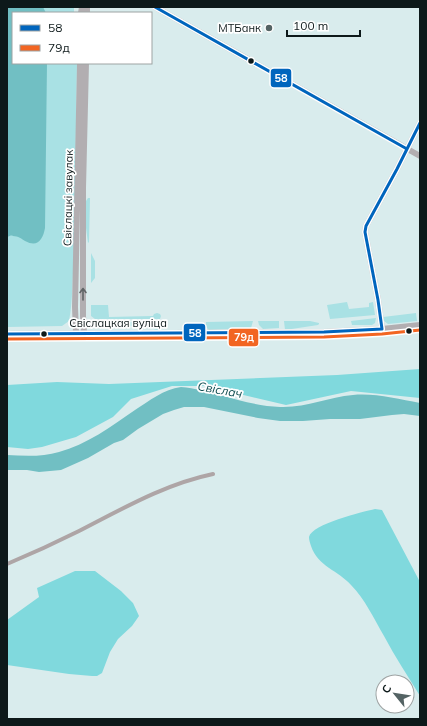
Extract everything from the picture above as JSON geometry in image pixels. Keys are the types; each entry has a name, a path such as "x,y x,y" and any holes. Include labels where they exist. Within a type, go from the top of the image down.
{"street":[{"path":"155,7 420,156"},
{"name":"Свіслацкі завулак","path":"76,333 75,311 80,64"},
{"name":"Свіслацкі завулак","path":"84,333 83,188 86,64"},
{"path":"382,329 365,232 366,226 420,123"},
{"name":"Свіслацкая вуліца","path":"7,334 324,332 382,329 420,325"},
{"path":"7,564 47,547 156,492 178,483 214,474"}],"shaded area":[{"path":"7,7 74,7 74,12 12,12 12,64 77,64 74,259 69,321 62,326 7,327"},
{"path":"7,7 43,7 46,12 12,12 12,64 47,64 45,228 43,236 37,243 30,243 17,236 7,237"},
{"path":"90,198 88,243 86,228 86,201"},
{"path":"91,253 95,261 95,278 91,283"},
{"path":"347,302 349,309 369,307 369,303 373,302 375,315 330,319 327,305"},
{"path":"91,305 108,305 109,317 153,316 157,313 161,316 160,319 95,319 91,316"},
{"path":"416,313 417,321 388,324 384,321 383,317"},
{"path":"376,318 375,323 372,325 352,325 351,321"},
{"path":"253,321 251,328 209,330 206,324 206,322"},
{"path":"258,321 279,321 279,328 263,329 259,325"},
{"path":"284,321 310,321 319,324 285,330"},
{"path":"97,322 161,322 161,327 160,330 158,330 139,326 98,327"},
{"path":"420,369 420,398 351,391 286,405 206,386 172,386 131,399 113,417 76,437 42,447 28,449 7,447 7,385 57,382 109,384 337,375"},
{"path":"181,387 201,390 250,403 280,407 299,406 353,395 395,398 420,403 420,416 404,414 360,419 280,421 204,407 184,407 163,414 123,440 114,443 88,458 61,470 39,472 27,470 7,470 7,455 27,456 53,454 69,449 89,440 157,396 169,390"},
{"path":"375,509 382,510 420,582 420,696 415,688 415,674 406,674 361,596 346,580 318,559 311,546 309,537 312,532 338,519"},
{"path":"75,571 95,571 121,591 133,603 139,616 132,626 118,639 110,652 102,673 97,676 92,676 7,665 7,620 39,597 37,588"}],"transit line":[{"name":"58","path":"155,7 407,149"},
{"name":"58","path":"382,329 365,232 366,226 420,123"},
{"name":"58","path":"7,334 324,332 382,329"},
{"name":"79д","path":"7,339 324,337 382,334 420,330"}],"place":[{"name":"МТБанк","path":"269,28"}],"water label":[{"name":"Свіслач","path":"220,390"}]}
